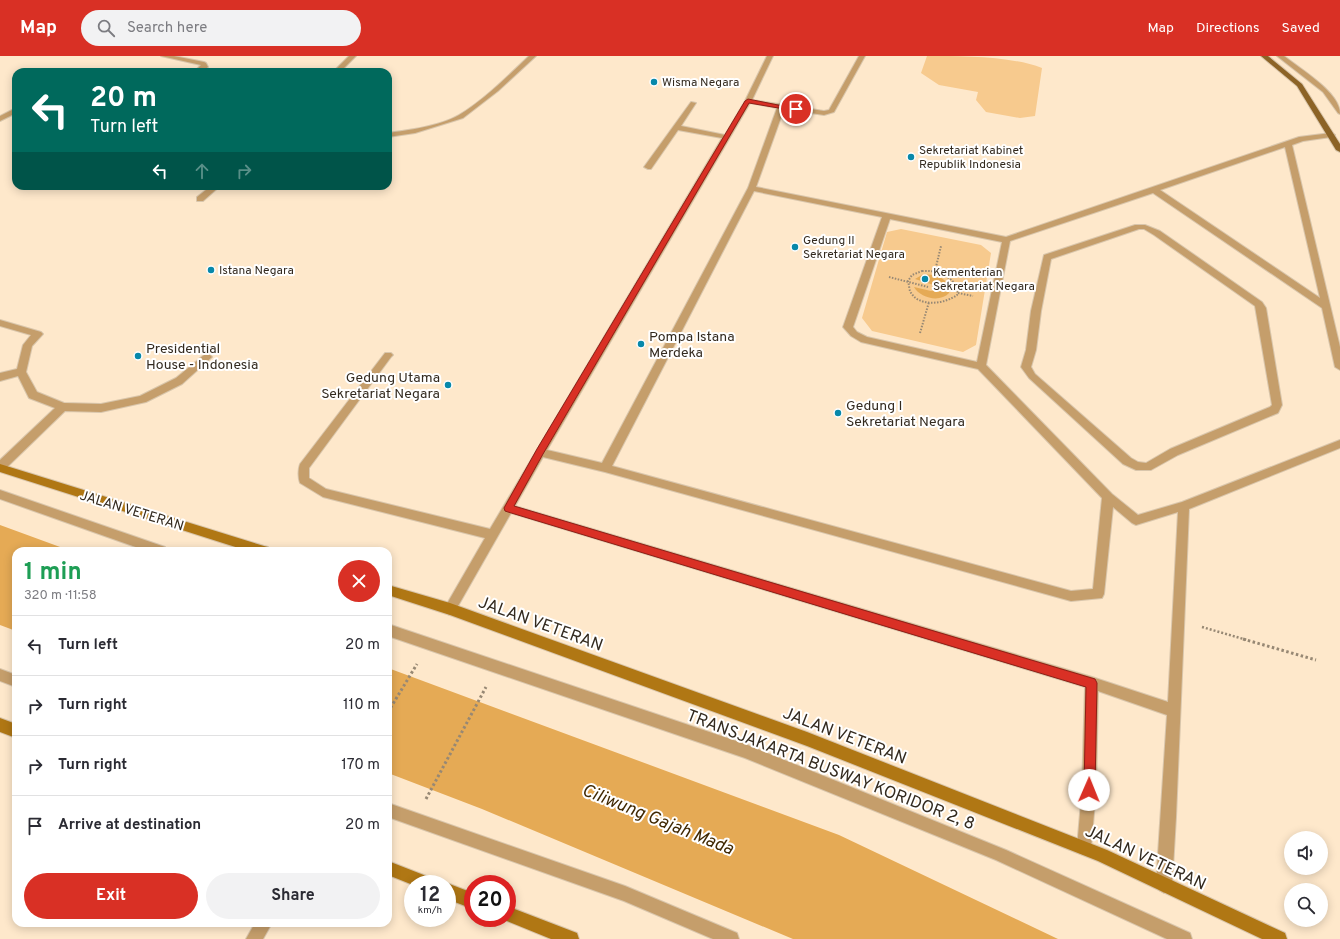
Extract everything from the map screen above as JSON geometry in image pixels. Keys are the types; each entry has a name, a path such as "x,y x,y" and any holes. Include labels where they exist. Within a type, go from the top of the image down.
{"main road":[{"path":"1264,56 1300,85 1340,150"},
{"name":"JALAN VETERAN","path":"0,467 251,547"},
{"name":"JALAN VETERAN","path":"392,591 450,609 807,739 1084,848 1279,939"},
{"path":"0,725 12,730"},
{"path":"392,870 406,875"},
{"path":"516,918 571,939"}],"lane":[{"path":"164,56 204,64 205,67 203,68"},
{"path":"340,68 353,56"},
{"path":"392,134 414,131 461,117 496,90 533,56"},
{"path":"450,609 540,452 748,101 770,56"},
{"path":"748,101 824,113 832,111 862,56"},
{"path":"1280,56 1325,91 1340,112"},
{"path":"648,167 693,103"},
{"path":"605,468 752,188 781,107"},
{"path":"0,120 12,112"},
{"path":"676,127 726,137"},
{"path":"752,188 1006,240 1302,139 1331,135"},
{"path":"1288,144 1340,367"},
{"path":"1153,189 1326,307"},
{"path":"200,199 211,190"},
{"path":"887,215 848,327 854,334 864,340 981,366 1108,497 1136,520 1184,506 1340,444"},
{"path":"1138,227 1145,227 1259,304 1278,405 1274,410 1174,452 1147,467 1136,466 1127,461 1027,370 1026,367 1031,350 1036,311 1047,257 1138,227"},
{"path":"981,366 1006,240"},
{"path":"0,323 38,334 28,345 21,372 33,394 63,408 101,408 142,399 179,380 207,357"},
{"path":"388,355 304,467 304,480 323,493 493,535"},
{"path":"0,377 21,372"},
{"path":"0,467 63,408"},
{"path":"540,452 605,468 1071,596 1098,594 1108,497"},
{"path":"0,494 150,547"},
{"path":"1164,885 1169,817 1184,506"},
{"path":"508,508 1092,683 1173,710"},
{"name":"TRANSJAKARTA BUSWAY KORIDOR 2, 8","path":"392,631 745,751 1001,855 1184,939"},
{"path":"0,675 12,680"},
{"path":"1084,848 1089,790 1092,683"},
{"path":"392,811 625,894 731,939"},
{"path":"254,939 262,927"}],"path":[{"path":"928,270 945,274 956,283 958,290 956,297 952,300 942,303 929,302 912,294 909,290 909,278 917,272 928,270"},
{"path":"867,271 928,286"},
{"path":"915,351 929,302"},
{"path":"1178,620 1316,660"},
{"path":"392,705 420,658"},
{"path":"425,802 487,684"}],"shaded area":[{"path":"927,56 1001,59 1030,64 1042,68 1035,116 1020,118 986,112 976,100 978,92 939,85 921,73"},
{"path":"901,229 981,245 991,253 976,345 963,352 872,331 862,318 887,232"}],"water":[{"path":"922,275 934,275 942,278 950,287 949,293 941,298 930,298 921,294 914,287 931,291 938,288 937,286 915,279"},
{"path":"0,525 60,547 12,547 12,630 0,625"},
{"name":"Ciliwung Gajah Mada","path":"392,669 839,835 1058,939 793,939 482,809 392,775"}],"place":[{"name":"Wisma Negara","path":"654,82"},
{"name":"Sekretariat Kabinet Republik Indonesia","path":"911,157"},
{"name":"Gedung II Sekretariat Negara","path":"795,247"},
{"name":"Istana Negara","path":"211,270"},
{"name":"Kementerian Sekretariat Negara","path":"925,279"},
{"name":"Pompa Istana Merdeka","path":"641,344"},
{"name":"Presidential House - Indonesia","path":"138,356"},
{"name":"Gedung Utama Sekretariat Negara","path":"448,385"},
{"name":"Gedung I Sekretariat Negara","path":"838,413"}],"route":[{"path":"796,109 748,101 508,508 1092,683 1089,790"}]}
